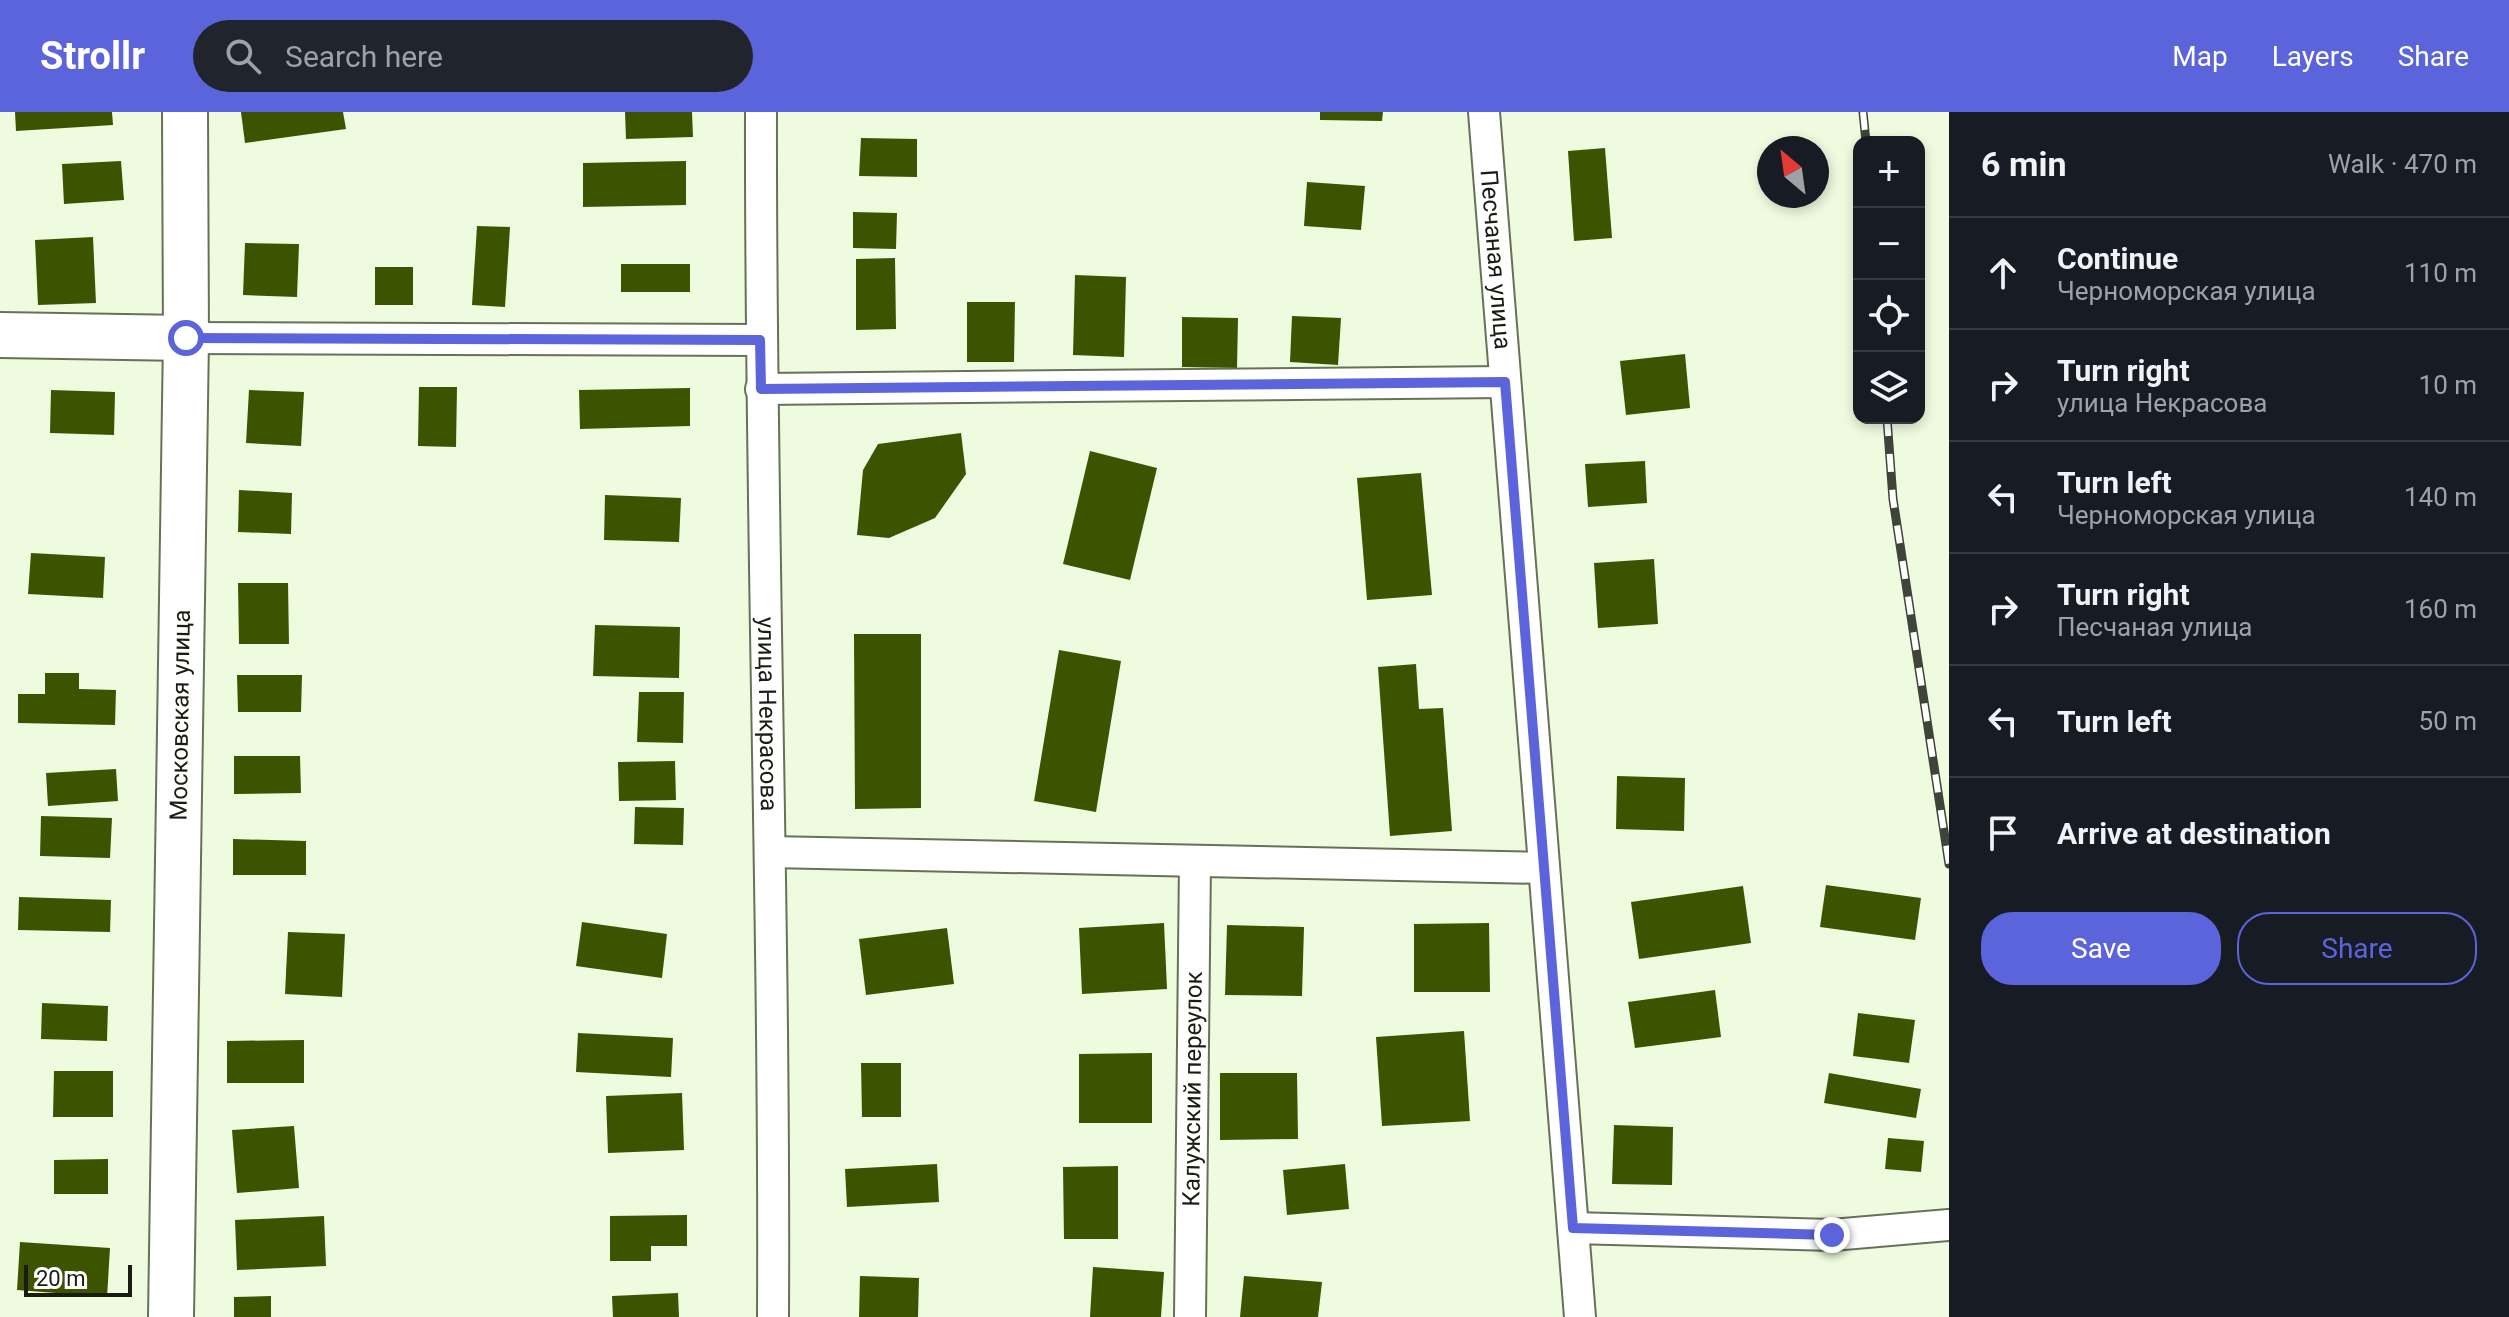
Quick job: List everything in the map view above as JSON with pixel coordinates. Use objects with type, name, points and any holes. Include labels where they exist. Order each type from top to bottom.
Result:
[{"type":"main road","name":"Московская улица","points":[[171,1317],[186,338],[185,112]]},
{"type":"main road","points":[[0,335],[186,338]]},
{"type":"street","name":"улица Некрасова","points":[[761,112],[760,340],[774,1109],[773,1317]]},
{"type":"street","name":"Песчаная улица","points":[[1484,112],[1580,1317]]},
{"type":"street","points":[[186,338],[760,340]]},
{"type":"street","points":[[761,389],[1505,382]]},
{"type":"street","points":[[770,852],[1544,868]]},
{"type":"street","name":"Калужский переулок","points":[[1190,1317],[1195,861]]},
{"type":"street","points":[[1573,1228],[1832,1235],[1949,1225]]},
{"type":"building","points":[[15,112],[112,112],[113,125],[16,131]]},
{"type":"building","points":[[241,112],[343,112],[346,129],[245,143]]},
{"type":"building","points":[[625,112],[692,112],[693,137],[626,139]]},
{"type":"building","points":[[1320,112],[1383,112],[1382,121],[1320,120]]},
{"type":"building","points":[[861,138],[917,139],[917,177],[859,176]]},
{"type":"building","points":[[1605,148],[1612,238],[1574,241],[1568,151]]},
{"type":"building","points":[[121,161],[124,200],[64,204],[62,164]]},
{"type":"building","points":[[686,161],[686,205],[583,207],[583,163]]},
{"type":"building","points":[[1307,182],[1365,186],[1361,230],[1304,226]]},
{"type":"building","points":[[853,212],[897,213],[896,249],[853,248]]},
{"type":"building","points":[[477,226],[510,227],[505,307],[472,305]]},
{"type":"building","points":[[93,237],[96,303],[38,305],[35,240]]},
{"type":"building","points":[[245,243],[299,244],[297,297],[243,295]]},
{"type":"building","points":[[895,258],[896,329],[856,330],[856,259]]},
{"type":"building","points":[[621,264],[690,264],[690,292],[621,292]]},
{"type":"building","points":[[375,267],[413,267],[413,305],[375,305]]},
{"type":"building","points":[[1075,275],[1126,277],[1124,357],[1073,355]]},
{"type":"building","points":[[967,302],[1015,302],[1014,362],[967,362]]},
{"type":"building","points":[[1292,316],[1341,318],[1338,365],[1290,362]]},
{"type":"building","points":[[1182,317],[1238,318],[1237,368],[1182,367]]},
{"type":"building","points":[[1685,354],[1690,408],[1626,415],[1620,361]]},
{"type":"building","points":[[419,387],[457,387],[456,447],[418,446]]},
{"type":"building","points":[[690,388],[690,426],[580,429],[579,390]]},
{"type":"building","points":[[51,390],[115,392],[114,435],[50,433]]},
{"type":"building","points":[[249,390],[304,392],[301,446],[246,443]]},
{"type":"building","points":[[961,433],[966,474],[935,518],[889,538],[857,535],[863,470],[878,444]]},
{"type":"building","points":[[1090,451],[1157,468],[1130,580],[1063,564]]},
{"type":"building","points":[[1645,461],[1647,503],[1588,507],[1585,464]]},
{"type":"building","points":[[1421,473],[1432,595],[1367,600],[1357,478]]},
{"type":"building","points":[[239,490],[292,493],[291,534],[238,532]]},
{"type":"building","points":[[605,495],[681,498],[679,542],[604,540]]},
{"type":"building","points":[[31,553],[105,557],[103,598],[28,594]]},
{"type":"building","points":[[1654,559],[1658,624],[1598,628],[1594,563]]},
{"type":"building","points":[[238,583],[288,583],[289,644],[239,644]]},
{"type":"building","points":[[595,625],[680,627],[679,678],[593,676]]},
{"type":"building","points":[[854,634],[921,634],[921,808],[855,809]]},
{"type":"building","points":[[1059,650],[1121,661],[1096,812],[1034,801]]},
{"type":"building","points":[[1416,664],[1419,709],[1443,708],[1452,831],[1390,836],[1378,667]]},
{"type":"building","points":[[45,673],[79,673],[79,689],[116,690],[115,725],[18,723],[18,694],[45,694]]},
{"type":"building","points":[[237,675],[302,675],[301,712],[238,712]]},
{"type":"building","points":[[639,692],[684,692],[683,743],[637,742]]},
{"type":"building","points":[[234,756],[300,756],[301,793],[234,794]]},
{"type":"building","points":[[675,761],[676,800],[619,801],[618,762]]},
{"type":"building","points":[[116,769],[118,801],[48,806],[46,773]]},
{"type":"building","points":[[1617,776],[1685,778],[1684,831],[1616,829]]},
{"type":"building","points":[[635,807],[684,808],[683,845],[634,844]]},
{"type":"building","points":[[41,816],[112,818],[110,858],[40,856]]},
{"type":"building","points":[[233,839],[306,841],[306,875],[233,875]]},
{"type":"building","points":[[1826,885],[1921,898],[1915,940],[1820,927]]},
{"type":"building","points":[[1743,886],[1751,943],[1639,959],[1631,902]]},
{"type":"building","points":[[19,897],[111,900],[110,932],[18,930]]},
{"type":"building","points":[[582,922],[667,934],[662,978],[576,966]]},
{"type":"building","points":[[1164,923],[1167,989],[1082,994],[1079,928]]},
{"type":"building","points":[[1489,923],[1490,992],[1414,992],[1414,924]]},
{"type":"building","points":[[1227,925],[1304,927],[1302,996],[1225,995]]},
{"type":"building","points":[[947,928],[954,984],[866,995],[859,939]]},
{"type":"building","points":[[288,932],[345,934],[342,997],[285,994]]},
{"type":"building","points":[[1715,990],[1721,1037],[1635,1048],[1628,1002]]},
{"type":"building","points":[[42,1003],[108,1006],[107,1041],[41,1039]]},
{"type":"building","points":[[1858,1013],[1915,1020],[1909,1063],[1853,1056]]},
{"type":"building","points":[[1464,1031],[1470,1121],[1382,1126],[1376,1037]]},
{"type":"building","points":[[578,1033],[673,1038],[671,1077],[576,1072]]},
{"type":"building","points":[[304,1040],[304,1083],[227,1083],[227,1041]]},
{"type":"building","points":[[1152,1053],[1152,1123],[1079,1123],[1079,1054]]},
{"type":"building","points":[[861,1063],[901,1063],[901,1117],[862,1117]]},
{"type":"building","points":[[54,1071],[113,1071],[113,1117],[53,1117]]},
{"type":"building","points":[[1220,1073],[1297,1073],[1298,1139],[1220,1140]]},
{"type":"building","points":[[1829,1073],[1921,1089],[1916,1118],[1824,1103]]},
{"type":"building","points":[[682,1093],[684,1150],[608,1153],[606,1096]]},
{"type":"building","points":[[1614,1125],[1673,1127],[1672,1185],[1612,1184]]},
{"type":"building","points":[[294,1126],[299,1188],[237,1193],[232,1130]]},
{"type":"building","points":[[1888,1138],[1924,1141],[1921,1172],[1885,1169]]},
{"type":"building","points":[[108,1159],[108,1194],[54,1194],[54,1160]]},
{"type":"building","points":[[937,1164],[939,1202],[847,1207],[845,1169]]},
{"type":"building","points":[[1345,1164],[1349,1209],[1287,1215],[1283,1170]]},
{"type":"building","points":[[1118,1166],[1118,1239],[1064,1239],[1063,1167]]},
{"type":"building","points":[[687,1215],[687,1246],[651,1246],[651,1261],[610,1261],[610,1216]]},
{"type":"building","points":[[324,1216],[326,1266],[237,1270],[235,1220]]},
{"type":"building","points":[[20,1242],[110,1248],[107,1297],[17,1290]]},
{"type":"building","points":[[1093,1267],[1164,1272],[1161,1317],[1090,1317]]},
{"type":"building","points":[[860,1276],[919,1278],[918,1317],[859,1317]]},
{"type":"building","points":[[1244,1276],[1322,1282],[1318,1317],[1240,1317]]},
{"type":"building","points":[[678,1293],[679,1317],[613,1317],[612,1296]]},
{"type":"building","points":[[271,1296],[271,1317],[234,1317],[234,1297]]},
{"type":"railway","points":[[1863,112],[1865,136]]},
{"type":"railway","points":[[1887,424],[1893,499],[1949,864]]},
{"type":"route","points":[[186,338],[760,340],[761,389],[1505,382],[1573,1228],[1832,1235]]}]
